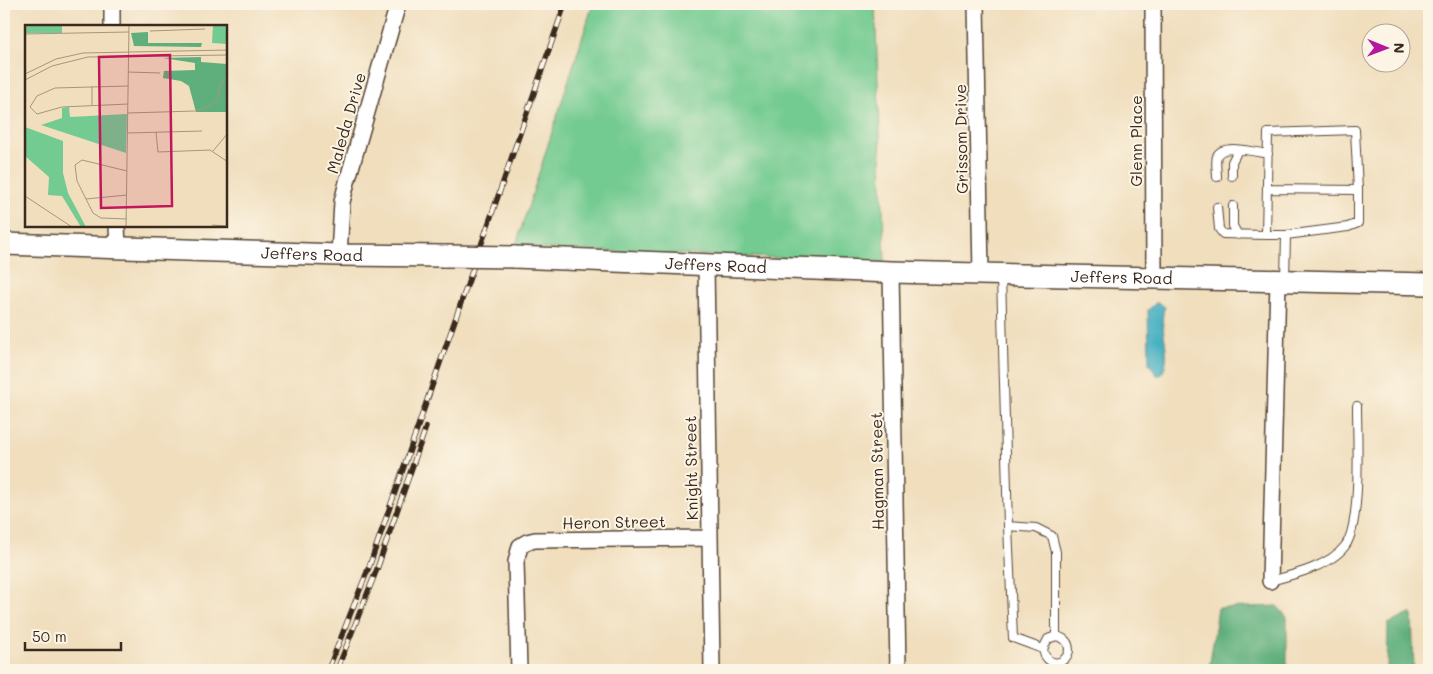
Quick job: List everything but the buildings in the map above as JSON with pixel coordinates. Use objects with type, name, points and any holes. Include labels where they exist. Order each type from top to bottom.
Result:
[{"type":"main road","name":"Jeffers Road","points":[[4,244],[117,237],[339,255],[514,257],[891,272],[1429,284]]},
{"type":"street","points":[[112,4],[112,25]]},
{"type":"street","name":"Maleda Drive","points":[[339,255],[342,202],[398,4]]},
{"type":"street","name":"Grissom Drive","points":[[976,4],[991,274]]},
{"type":"street","name":"Glenn Place","points":[[1153,4],[1154,279]]},
{"type":"street","name":"Knight Street","points":[[706,265],[712,670]]},
{"type":"street","name":"Hagman Street","points":[[891,272],[898,670]]},
{"type":"street","points":[[1270,581],[1282,281]]},
{"type":"street","name":"Heron Street","points":[[518,670],[516,562],[520,546],[535,540],[709,538]]},
{"type":"lane","points":[[1217,206],[1219,229],[1223,234],[1238,235],[1266,235],[1286,235],[1358,224],[1356,130],[1268,133],[1266,235]]},
{"type":"lane","points":[[1217,177],[1218,154],[1222,150],[1268,154]]},
{"type":"lane","points":[[1232,176],[1232,162],[1238,150]]},
{"type":"lane","points":[[1267,189],[1358,190]]},
{"type":"lane","points":[[1233,206],[1233,226],[1238,235]]},
{"type":"lane","points":[[1282,281],[1286,235]]},
{"type":"lane","points":[[991,274],[1008,526],[1013,638],[1043,649]]},
{"type":"lane","points":[[1270,581],[1303,573],[1337,554],[1346,545],[1353,532],[1356,514],[1357,406]]},
{"type":"lane","points":[[1008,526],[1036,528],[1052,536],[1056,552],[1056,636]]},
{"type":"lane","points":[[1056,636],[1067,642],[1069,651],[1065,659],[1057,663],[1049,661],[1043,649],[1048,639],[1056,636]]},
{"type":"green space","points":[[593,4],[875,4],[885,262],[515,248]]},
{"type":"green space","points":[[1277,606],[1287,617],[1287,670],[1209,670],[1218,608]]},
{"type":"green space","points":[[1412,613],[1414,670],[1387,670],[1388,624]]},
{"type":"water","points":[[1157,302],[1165,307],[1163,322],[1166,358],[1165,367],[1161,375],[1157,375],[1149,363],[1148,310]]},
{"type":"railway","points":[[328,670],[369,567],[565,4]]},
{"type":"railway","points":[[337,670],[377,569],[426,427]]}]
